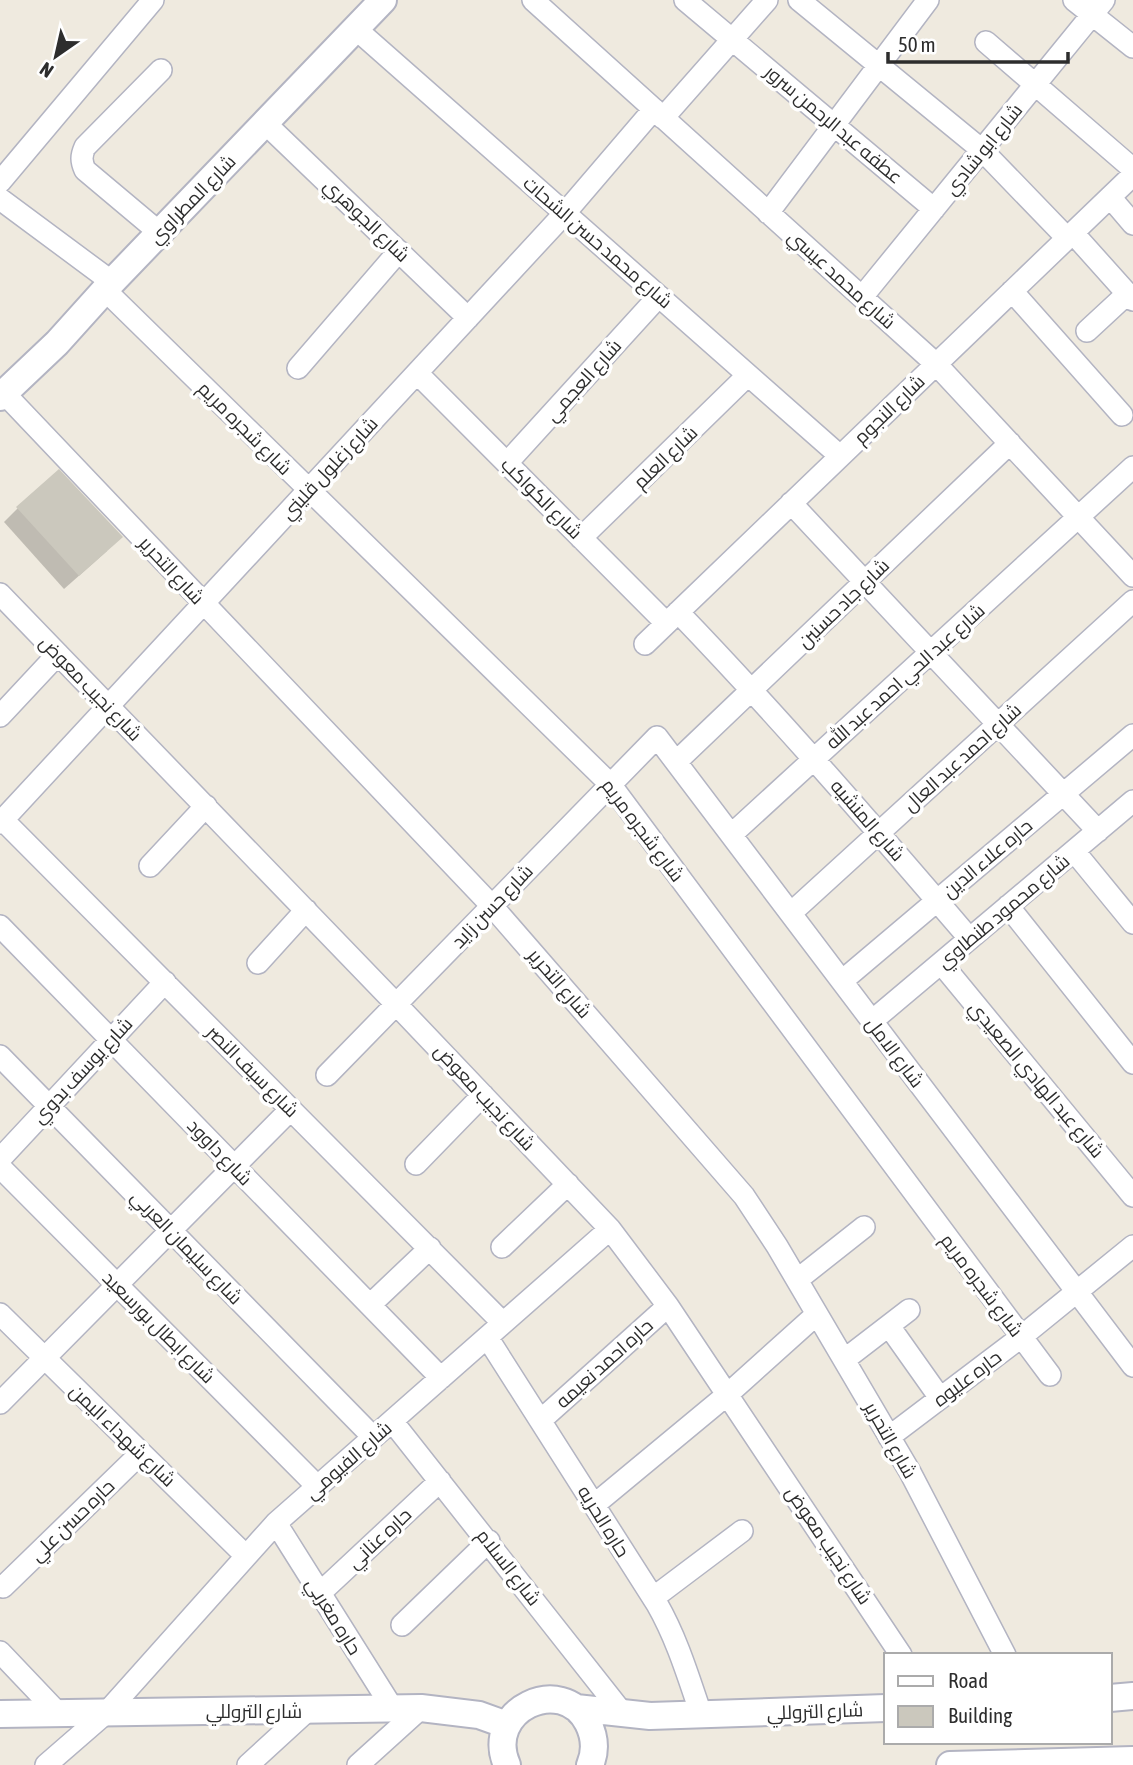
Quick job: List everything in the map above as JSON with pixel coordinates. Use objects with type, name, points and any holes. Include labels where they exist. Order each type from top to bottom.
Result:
[{"type":"street","points":[[0,182],[153,0]]},
{"type":"street","name":"شارع المطراوي","points":[[2,395],[57,344],[109,286],[383,0]]},
{"type":"street","name":"شارع محمد عيسي","points":[[533,0],[936,364],[1132,574]]},
{"type":"street","name":"عطفه عبد الرحمن سرور","points":[[685,0],[934,209]]},
{"type":"street","name":"شارع زغلول قليني","points":[[2,821],[565,213],[733,39],[767,0]]},
{"type":"street","points":[[799,0],[982,150],[1130,297],[1087,331]]},
{"type":"street","points":[[768,213],[928,0]]},
{"type":"street","points":[[1074,0],[1098,7],[1133,47]]},
{"type":"street","name":"شارع ابو شادي","points":[[862,297],[1098,7]]},
{"type":"street","name":"شارع محمد حسن الشحات","points":[[356,29],[840,456]]},
{"type":"street","points":[[986,41],[1133,169]]},
{"type":"street","points":[[160,233],[85,170],[81,163],[85,147],[161,70]]},
{"type":"street","name":"شارع الجوهري","points":[[265,123],[468,318]]},
{"type":"street","name":"شارع النجوم","points":[[645,644],[1133,175]]},
{"type":"street","points":[[1110,197],[1133,224]]},
{"type":"street","name":"شارع شجره مريم","points":[[0,199],[109,286],[308,491],[610,784],[1050,1375]]},
{"type":"street","points":[[298,368],[399,251]]},
{"type":"street","points":[[1012,291],[1122,415]]},
{"type":"street","name":"شارع العجمي","points":[[507,463],[659,296]]},
{"type":"street","name":"شارع الكواكب","points":[[417,373],[582,538],[672,618]]},
{"type":"street","name":"شارع العلم","points":[[582,538],[748,375]]},
{"type":"street","name":"شارع التحرير","points":[[2,395],[492,906],[744,1196],[797,1280],[910,1472],[1004,1653]]},
{"type":"street","name":"شارع جاد حسنين","points":[[676,762],[1010,443]]},
{"type":"street","name":"شارع عبد الحي احمد عبد الله","points":[[731,835],[1133,467]]},
{"type":"street","points":[[791,503],[1098,831]]},
{"type":"street","name":"شارع نجيب معوض","points":[[0,594],[610,1229],[668,1306],[900,1653]]},
{"type":"street","name":"شارع احمد عبد العال","points":[[791,913],[1133,601]]},
{"type":"street","name":"شارع المنشيه","points":[[672,618],[752,689],[880,832],[969,938]]},
{"type":"street","points":[[0,716],[58,654]]},
{"type":"street","name":"حاره علاء الدين","points":[[842,981],[1133,735]]},
{"type":"street","name":"شارع حسن زايد","points":[[327,1075],[657,737]]},
{"type":"street","name":"شارع الامل","points":[[657,737],[1133,1366]]},
{"type":"street","name":"شارع محمود طنطاوي","points":[[872,1021],[1133,801]]},
{"type":"street","points":[[150,866],[206,806]]},
{"type":"street","name":"شارع سيف النصر","points":[[2,821],[503,1322]]},
{"type":"street","points":[[1074,851],[1133,923]]},
{"type":"street","points":[[1008,906],[1133,1063]]},
{"type":"street","points":[[258,963],[306,910]]},
{"type":"street","name":"شارع داوود","points":[[0,926],[441,1378]]},
{"type":"street","name":"شارع عبد الهادي الصعيدي","points":[[941,963],[1133,1196]]},
{"type":"street","name":"شارع يوسف بدوي","points":[[0,1159],[165,982]]},
{"type":"street","name":"شارع سليمان العربي","points":[[0,1056],[373,1437]]},
{"type":"street","points":[[416,1164],[483,1095]]},
{"type":"street","points":[[0,1403],[291,1109]]},
{"type":"street","name":"شارع ابطال بورسعيد","points":[[0,1167],[317,1486]]},
{"type":"street","points":[[502,1247],[568,1184]]},
{"type":"street","points":[[797,1280],[864,1227]]},
{"type":"street","name":"شارع الفيومي","points":[[46,1765],[107,1712],[276,1523],[610,1229]]},
{"type":"street","name":"حاره عليوه","points":[[890,1437],[1077,1293],[1133,1246]]},
{"type":"street","points":[[370,1305],[430,1248]]},
{"type":"street","name":"حاره احمد نعيمه","points":[[541,1420],[668,1306]]},
{"type":"street","points":[[844,1360],[909,1310]]},
{"type":"street","name":"شارع شهداء اليمن","points":[[0,1314],[246,1556]]},
{"type":"street","points":[[594,1505],[728,1394],[817,1314]]},
{"type":"street","points":[[888,1326],[940,1398]]},
{"type":"street","name":"حاره الحريه","points":[[487,1337],[653,1598],[671,1630],[701,1714]]},
{"type":"street","name":"شارع السلام","points":[[392,1421],[624,1715]]},
{"type":"street","name":"حاره حسن علي","points":[[3,1587],[141,1453]]},
{"type":"street","name":"حاره عناني","points":[[319,1594],[440,1481]]},
{"type":"street","name":"حاره مغربي","points":[[276,1523],[393,1709]]},
{"type":"street","points":[[653,1598],[742,1531]]},
{"type":"street","points":[[402,1625],[489,1541]]},
{"type":"street","points":[[0,1652],[58,1713]]},
{"type":"street","points":[[1112,1698],[1133,1696]]},
{"type":"street","name":"شارع التروللي","points":[[0,1714],[421,1708],[479,1715],[507,1724],[525,1705],[551,1699],[576,1709],[624,1715],[884,1708]]},
{"type":"street","points":[[358,1765],[421,1708]]},
{"type":"street","points":[[576,1709],[592,1730],[594,1743],[590,1765]]},
{"type":"street","points":[[248,1765],[307,1711]]},
{"type":"street","points":[[507,1724],[502,1750],[507,1765]]},
{"type":"street","points":[[950,1765],[1133,1760]]},
{"type":"building","points":[[59,469],[123,537],[79,576],[16,507]]}]
